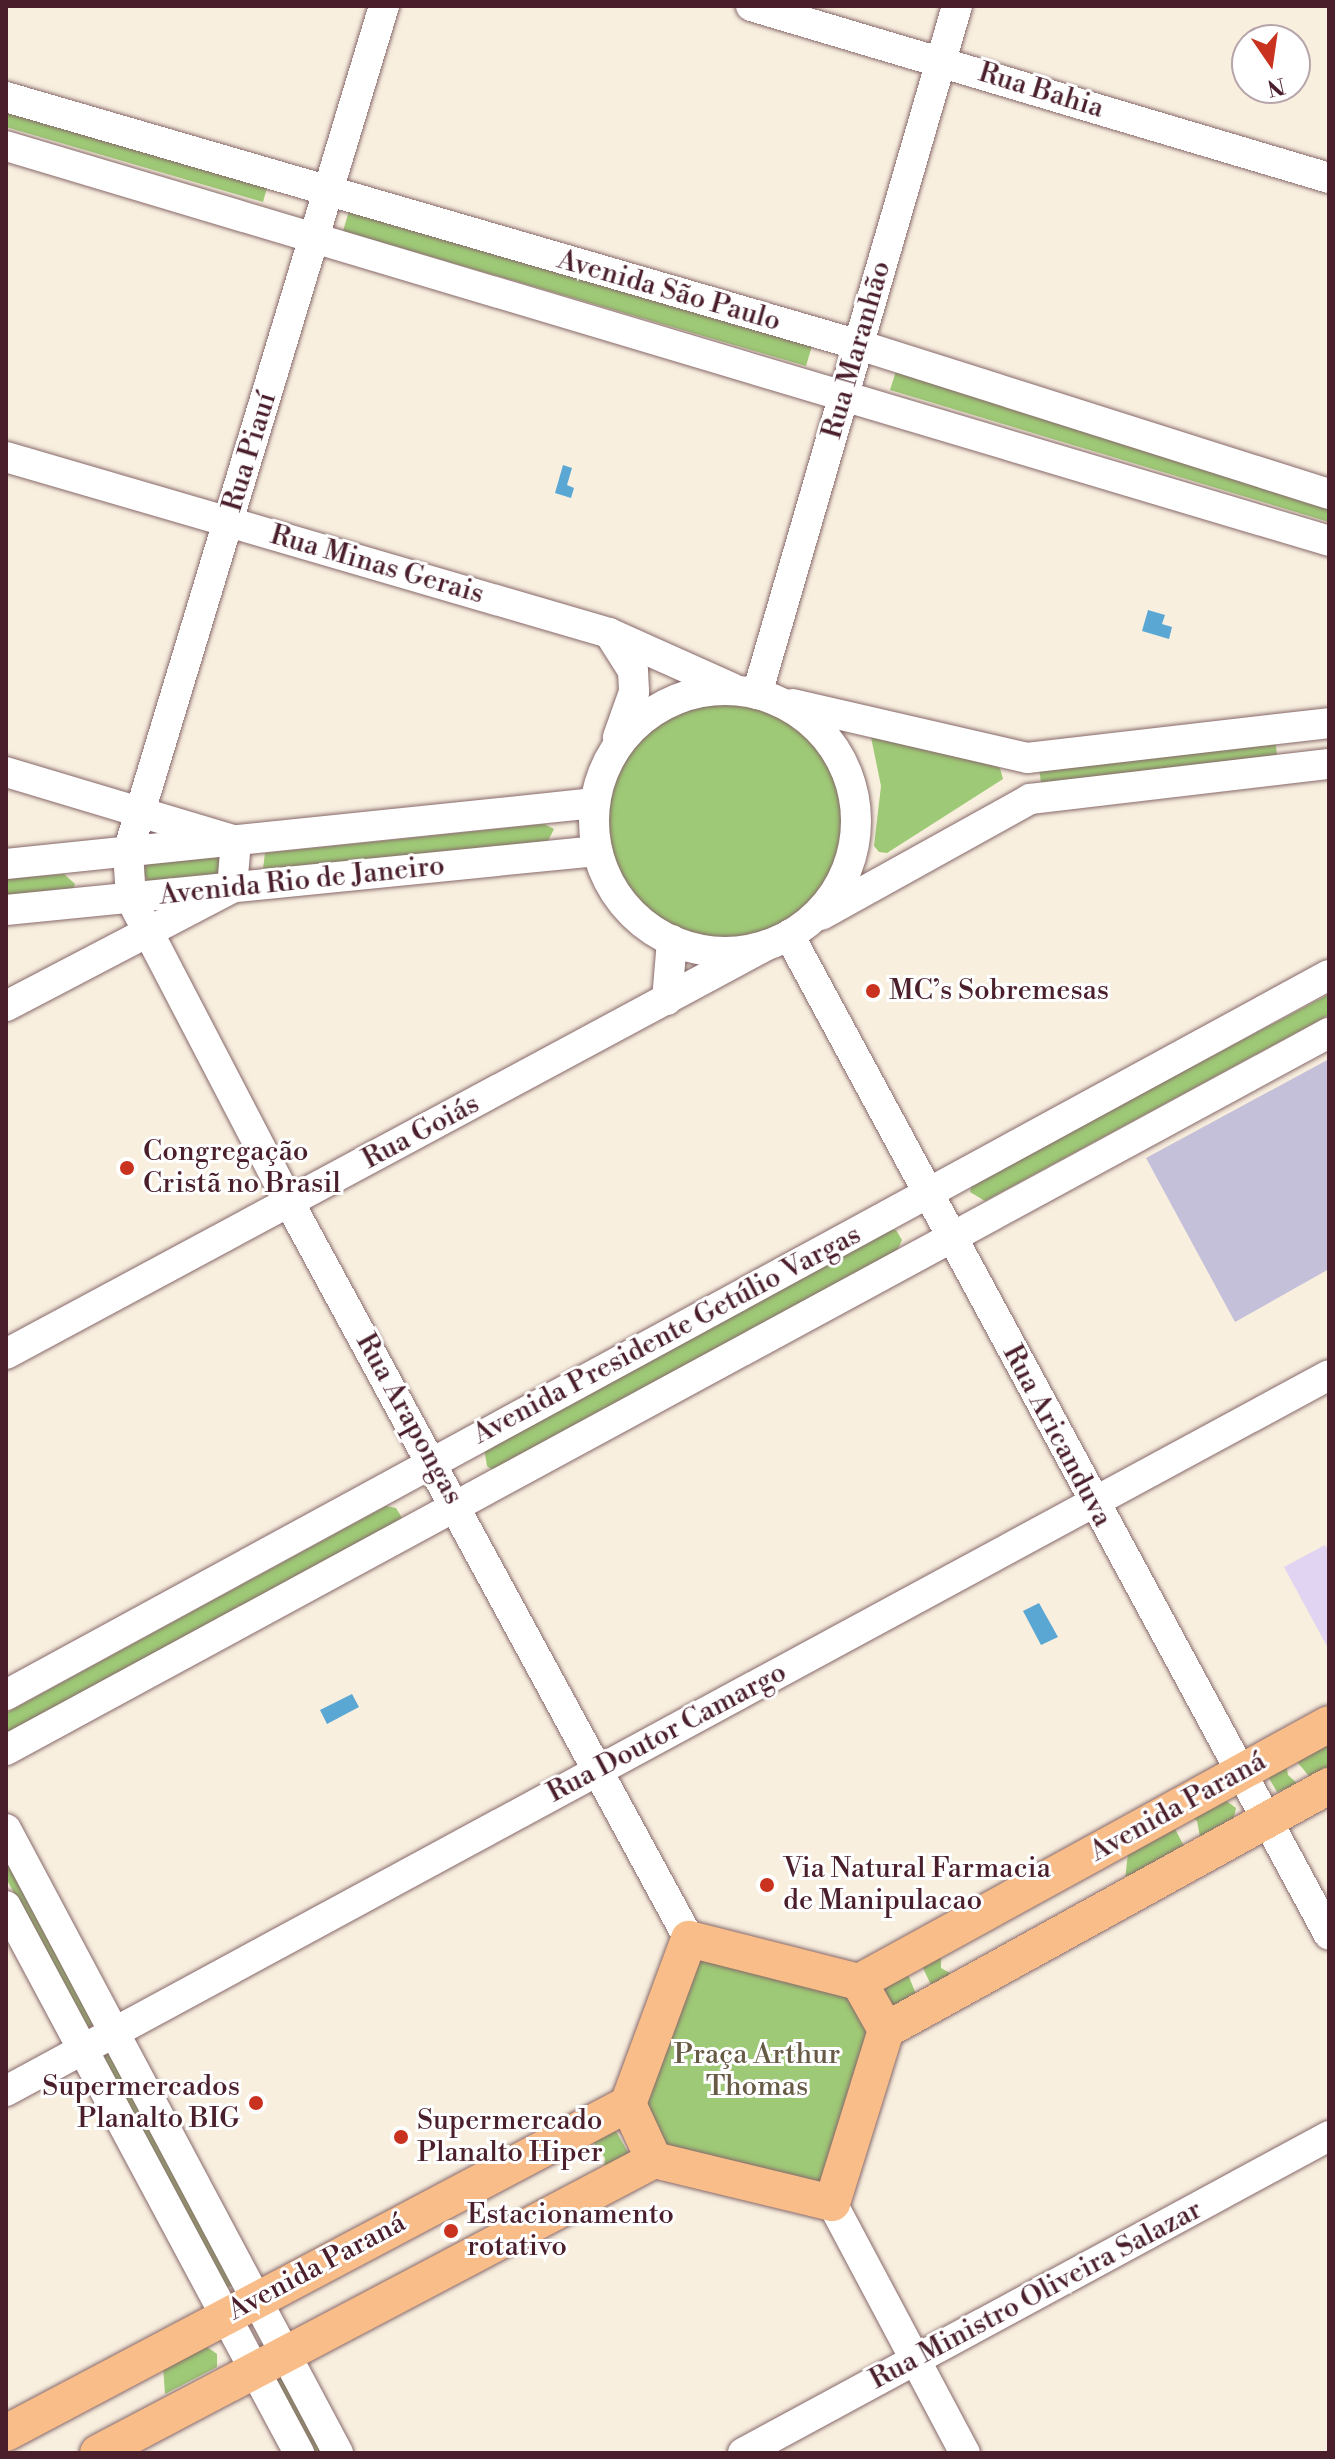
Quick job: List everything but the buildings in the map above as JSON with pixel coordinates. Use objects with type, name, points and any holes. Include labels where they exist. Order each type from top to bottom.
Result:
[{"type":"main road","name":"Avenida Paraná","points":[[859,1982],[1329,1724]]},
{"type":"main road","points":[[1295,1743],[1291,1753],[1295,1775],[1303,1784],[1327,1787]]},
{"type":"main road","name":"Avenida Paraná","points":[[886,2030],[1327,1787]]},
{"type":"main road","points":[[1161,1816],[1187,1825],[1195,1838],[1188,1864]]},
{"type":"main road","points":[[98,2453],[654,2160],[832,2203],[886,2030],[859,1982],[689,1939],[628,2104],[654,2160]]},
{"type":"main road","points":[[919,1949],[914,1977],[935,1996],[950,1995]]},
{"type":"main road","name":"Avenida Paraná","points":[[6,2433],[628,2104]]},
{"type":"street","name":"Rua Piauí","points":[[131,899],[128,852],[384,6]]},
{"type":"street","name":"Rua Bahia","points":[[751,6],[1329,178]]},
{"type":"street","name":"Rua Maranhão","points":[[757,695],[957,6]]},
{"type":"street","name":"Avenida São Paulo","points":[[6,97],[329,195],[859,345],[1329,494]]},
{"type":"street","name":"Avenida São Paulo","points":[[6,146],[1329,541]]},
{"type":"street","name":"Rua Minas Gerais","points":[[6,457],[609,633],[757,695]]},
{"type":"street","points":[[607,764],[630,731],[661,707],[698,693],[757,695],[1027,758],[1327,718],[1328,766],[1030,799],[787,935],[719,951],[672,940],[632,913],[605,874],[597,851],[595,803],[607,764],[634,692],[626,655],[609,633]]},
{"type":"street","points":[[757,695],[823,734],[844,766],[855,804],[850,861],[832,896],[787,935]]},
{"type":"street","points":[[1027,758],[1030,799]]},
{"type":"street","points":[[6,772],[141,809],[236,841],[232,888],[6,1006]]},
{"type":"street","name":"Avenida Rio de Janeiro","points":[[6,864],[595,803]]},
{"type":"street","name":"Avenida Rio de Janeiro","points":[[6,910],[597,851]]},
{"type":"street","name":"Rua Arapongas","points":[[131,899],[289,1202],[433,1461],[689,1939]]},
{"type":"street","name":"Rua Goiás","points":[[6,1354],[787,935]]},
{"type":"street","name":"Rua Aricanduva","points":[[787,935],[1329,1935]]},
{"type":"street","points":[[667,1000],[672,940]]},
{"type":"street","name":"Avenida Presidente Getúlio Vargas","points":[[6,1695],[1329,975]]},
{"type":"street","name":"Avenida Presidente Getúlio Vargas","points":[[6,1750],[1329,1033]]},
{"type":"street","name":"Rua Doutor Camargo","points":[[6,2091],[1329,1375]]},
{"type":"street","points":[[6,1829],[338,2453]]},
{"type":"street","points":[[6,1906],[299,2453]]},
{"type":"street","name":"Rua Ministro Oliveira Salazar","points":[[743,2453],[1329,2136]]},
{"type":"street","points":[[832,2203],[965,2453]]},
{"type":"shaded area","points":[[1329,1059],[1329,1269],[1235,1322],[1146,1158]]},
{"type":"shaded area","points":[[1325,1545],[1329,1551],[1329,1650],[1284,1567]]},
{"type":"green space","points":[[6,108],[268,184],[263,202],[6,127]]},
{"type":"green space","points":[[349,211],[812,346],[806,366],[343,231]]},
{"type":"green space","points":[[896,371],[1329,501],[1329,522],[890,390]]},
{"type":"green space","points":[[725,700],[749,702],[771,709],[811,735],[837,775],[844,797],[844,845],[837,867],[811,907],[771,933],[749,940],[725,942],[701,940],[679,933],[639,907],[613,867],[606,845],[604,821],[606,797],[613,775],[639,735],[679,709],[701,702]]},
{"type":"green space","points":[[871,737],[989,764],[1000,768],[1003,779],[887,853],[879,852],[874,846],[881,786]]},
{"type":"green space","points":[[1275,737],[1277,755],[1041,784],[1039,766]]},
{"type":"green space","points":[[544,824],[554,829],[546,845],[271,876],[263,869],[265,853]]},
{"type":"green space","points":[[220,857],[226,874],[149,882],[143,873],[147,863]]},
{"type":"green space","points":[[64,874],[75,884],[72,892],[6,900],[6,879]]},
{"type":"green space","points":[[1329,994],[1329,1015],[985,1201],[970,1192],[972,1184]]},
{"type":"green space","points":[[883,1229],[896,1230],[902,1240],[897,1251],[494,1471],[487,1466],[484,1448]]},
{"type":"green space","points":[[386,1506],[396,1508],[402,1518],[397,1526],[6,1738],[6,1713]]},
{"type":"green space","points":[[1329,1732],[1329,1769],[1309,1776],[1298,1763],[1298,1754]]},
{"type":"green space","points":[[1285,1758],[1288,1775],[1299,1785],[1277,1792],[1266,1773]]},
{"type":"green space","points":[[1221,1797],[1236,1808],[1233,1822],[1201,1842],[1197,1821],[1190,1816]]},
{"type":"green space","points":[[1174,1827],[1184,1846],[1125,1880],[1129,1844]]},
{"type":"green space","points":[[6,1848],[99,2022],[86,2029],[6,1878]]},
{"type":"green space","name":"Praça Arthur Thomas","points":[[689,1939],[859,1982],[886,2030],[832,2203],[654,2160],[628,2104]]},
{"type":"green space","points":[[941,1949],[941,1968],[957,1977],[932,1987],[922,1966]]},
{"type":"green space","points":[[905,1967],[916,1994],[897,2007],[883,2005],[881,1980]]},
{"type":"green space","points":[[113,2049],[239,2282],[225,2289],[99,2056]]},
{"type":"green space","points":[[613,2126],[630,2156],[604,2170],[605,2158],[590,2138]]},
{"type":"green space","points":[[203,2344],[217,2354],[217,2367],[165,2394],[163,2366]]},
{"type":"green space","points":[[288,2374],[330,2453],[310,2453],[272,2382]]},
{"type":"water","points":[[563,465],[572,468],[567,485],[574,488],[571,498],[555,493]]},
{"type":"water","points":[[1148,610],[1165,615],[1162,624],[1172,627],[1169,639],[1142,631]]},
{"type":"water","points":[[1039,1603],[1058,1637],[1041,1645],[1023,1611]]},
{"type":"water","points":[[352,1694],[359,1707],[327,1724],[320,1710]]},
{"type":"place","name":"MC’s Sobremesas","points":[[873,991]]},
{"type":"place","name":"Congregação Cristã no Brasil","points":[[127,1168]]},
{"type":"place","name":"Via Natural Farmacia de Manipulacao","points":[[767,1885]]},
{"type":"place","name":"Supermercados Planalto BIG","points":[[256,2103]]},
{"type":"place","name":"Supermercado Planalto Hiper","points":[[401,2137]]},
{"type":"place","name":"Estacionamento rotativo","points":[[451,2231]]}]
